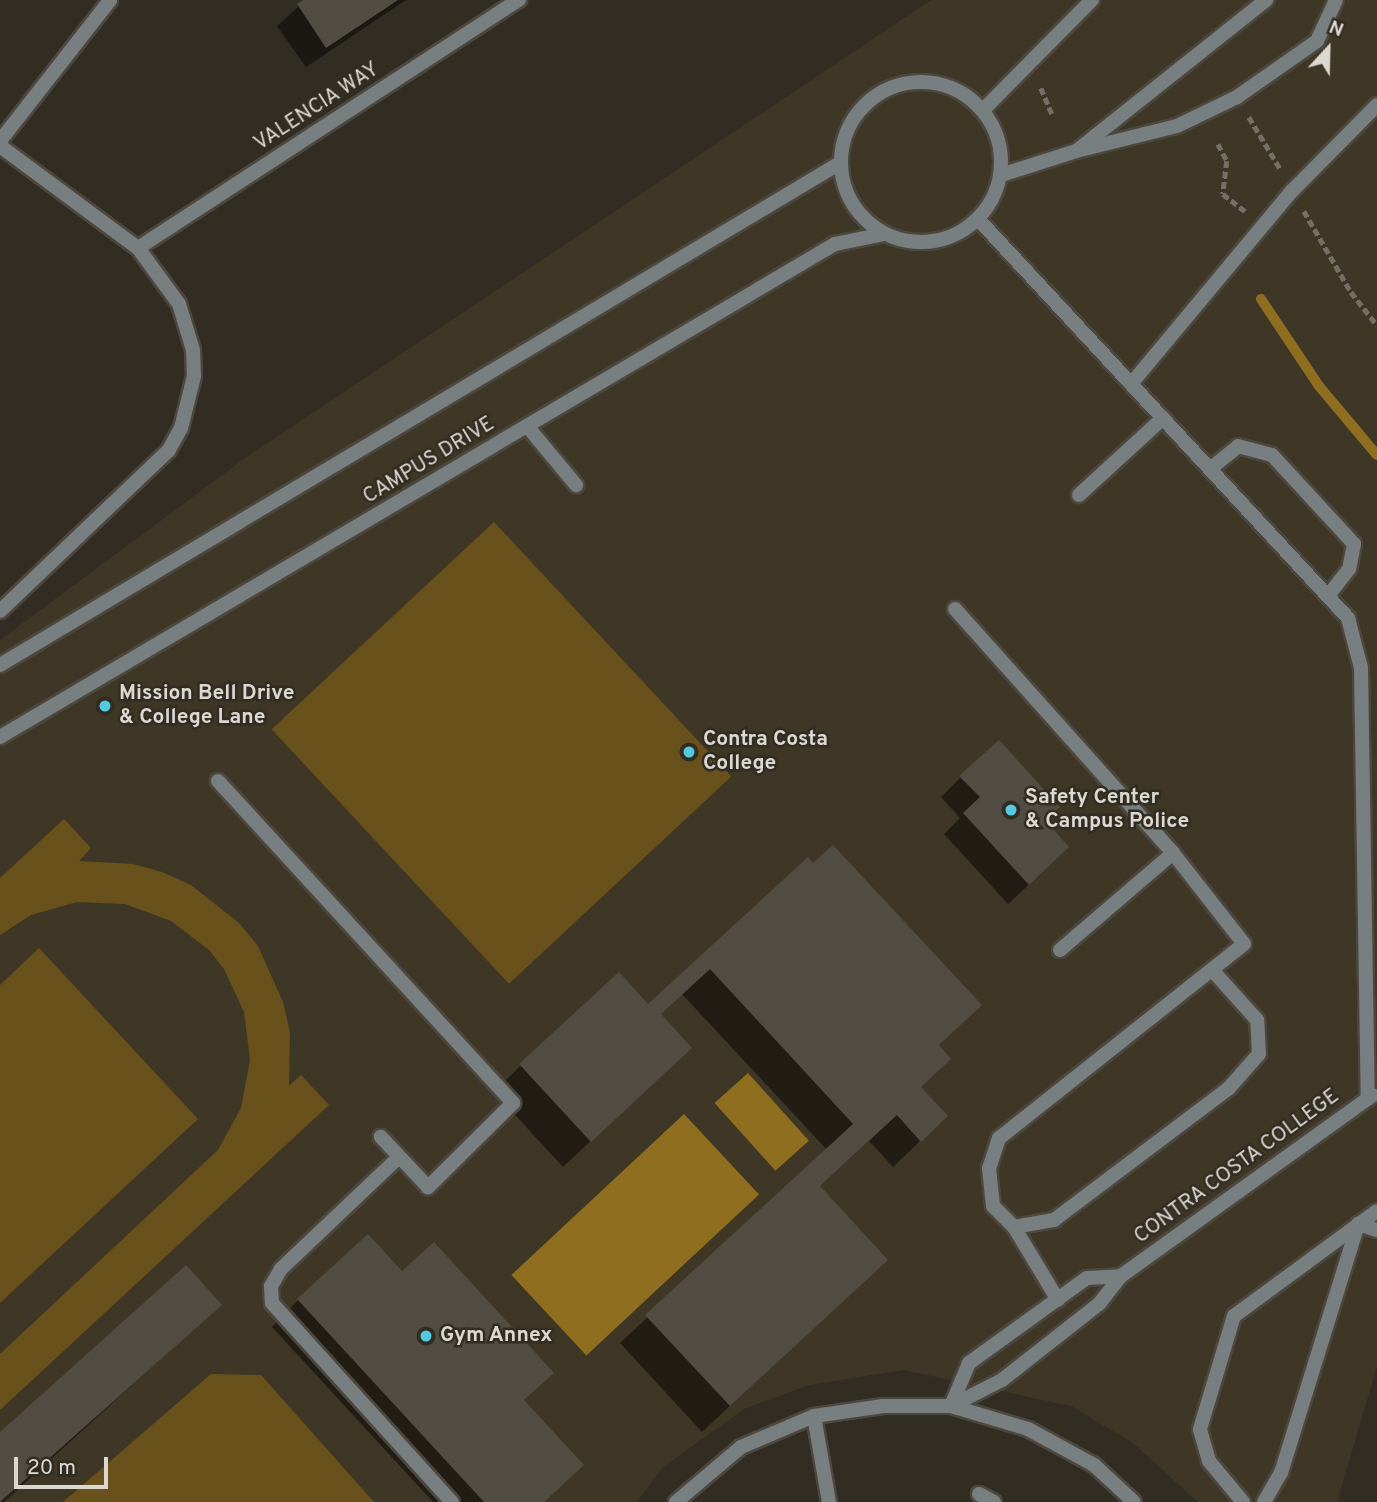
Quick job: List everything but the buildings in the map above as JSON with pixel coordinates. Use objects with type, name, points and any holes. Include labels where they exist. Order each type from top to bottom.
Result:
[{"type":"street","points":[[0,141],[110,0]]},
{"type":"street","name":"VALENCIA WAY","points":[[138,248],[519,0]]},
{"type":"street","points":[[983,110],[1092,0]]},
{"type":"street","points":[[1076,151],[1266,0]]},
{"type":"street","points":[[1001,175],[1076,151],[1177,126],[1237,97],[1317,41],[1336,0]]},
{"type":"street","points":[[917,81],[942,84],[964,94],[983,110],[1002,152],[1001,175],[994,199],[979,219],[959,234],[935,242],[909,242],[884,234],[857,211],[848,197],[840,163],[844,139],[854,116],[871,99],[893,86],[917,81]]},
{"type":"street","points":[[1131,384],[1292,191],[1377,105]]},
{"type":"street","points":[[0,146],[138,248],[168,286],[188,328],[194,376],[181,428],[168,451],[0,611]]},
{"type":"street","name":"CAMPUS DRIVE","points":[[0,665],[840,163]]},
{"type":"street","points":[[979,219],[1348,618],[1361,668],[1372,1096]]},
{"type":"street","name":"CAMPUS DRIVE","points":[[0,737],[835,244],[884,234]]},
{"type":"street","points":[[1079,495],[1163,418]]},
{"type":"street","points":[[527,426],[576,485]]},
{"type":"street","points":[[1210,469],[1238,446],[1272,455],[1354,544],[1349,569],[1328,596]]},
{"type":"street","points":[[955,609],[1173,853],[1244,944],[999,1138],[989,1168],[993,1206],[1014,1227],[1058,1300]]},
{"type":"street","points":[[218,781],[467,1057],[513,1103],[428,1187],[381,1137]]},
{"type":"street","points":[[1060,950],[1173,853]]},
{"type":"street","points":[[1014,1227],[1054,1220],[1229,1088],[1259,1054],[1257,1020],[1213,971]]},
{"type":"street","name":"CONTRA COSTA COLLEGE","points":[[951,1406],[1002,1380],[1099,1304],[1121,1276],[1372,1096]]},
{"type":"street","points":[[399,1157],[281,1269],[271,1286],[272,1303],[452,1502]]},
{"type":"street","points":[[1243,1502],[1209,1461],[1200,1429],[1234,1316],[1377,1211]]},
{"type":"street","points":[[1358,1224],[1377,1230]]},
{"type":"street","points":[[1264,1502],[1280,1473],[1358,1224]]},
{"type":"street","points":[[951,1406],[969,1363],[1087,1278],[1121,1276]]},
{"type":"street","points":[[676,1502],[741,1447],[814,1416],[883,1406],[951,1406],[1028,1429],[1094,1465],[1134,1502]]},
{"type":"street","points":[[814,1416],[829,1502]]},
{"type":"street","points":[[979,1494],[994,1502]]},
{"type":"path","points":[[1041,88],[1052,114]]},
{"type":"path","points":[[1248,117],[1284,176]]},
{"type":"path","points":[[1218,144],[1227,161],[1223,194],[1251,216]]},
{"type":"path","points":[[1300,205],[1351,292],[1377,325]]},
{"type":"shaded area","name":"Contra Costa College","points":[[931,0],[1377,0],[1377,1366],[1337,1502],[1198,1502],[1133,1443],[1071,1406],[904,1370],[809,1385],[744,1409],[662,1468],[637,1502],[0,1502],[0,640],[244,459]]},
{"type":"shaded area","points":[[494,522],[731,777],[509,984],[272,729]]},
{"type":"shaded area","points":[[64,819],[91,848],[79,861],[133,864],[162,872],[191,885],[239,923],[258,946],[283,1002],[290,1032],[289,1086],[301,1075],[329,1105],[0,1410],[0,1354],[218,1150],[241,1108],[250,1060],[244,1012],[224,969],[209,950],[171,921],[125,904],[77,902],[31,915],[0,935],[0,878]]},
{"type":"shaded area","points":[[39,948],[198,1119],[0,1303],[0,985]]},
{"type":"shaded area","points":[[748,1073],[809,1141],[775,1171],[715,1103]]},
{"type":"shaded area","points":[[684,1114],[759,1194],[586,1355],[511,1275]]},
{"type":"shaded area","points":[[211,1374],[261,1375],[374,1502],[63,1502]]},
{"type":"waterway","points":[[1261,299],[1319,386],[1377,455]]},
{"type":"place","name":"Mission Bell Drive & College Lane","points":[[105,706]]},
{"type":"place","name":"Contra Costa College","points":[[689,752]]},
{"type":"place","name":"Safety Center & Campus Police","points":[[1011,810]]},
{"type":"place","name":"Gym Annex","points":[[426,1336]]}]
